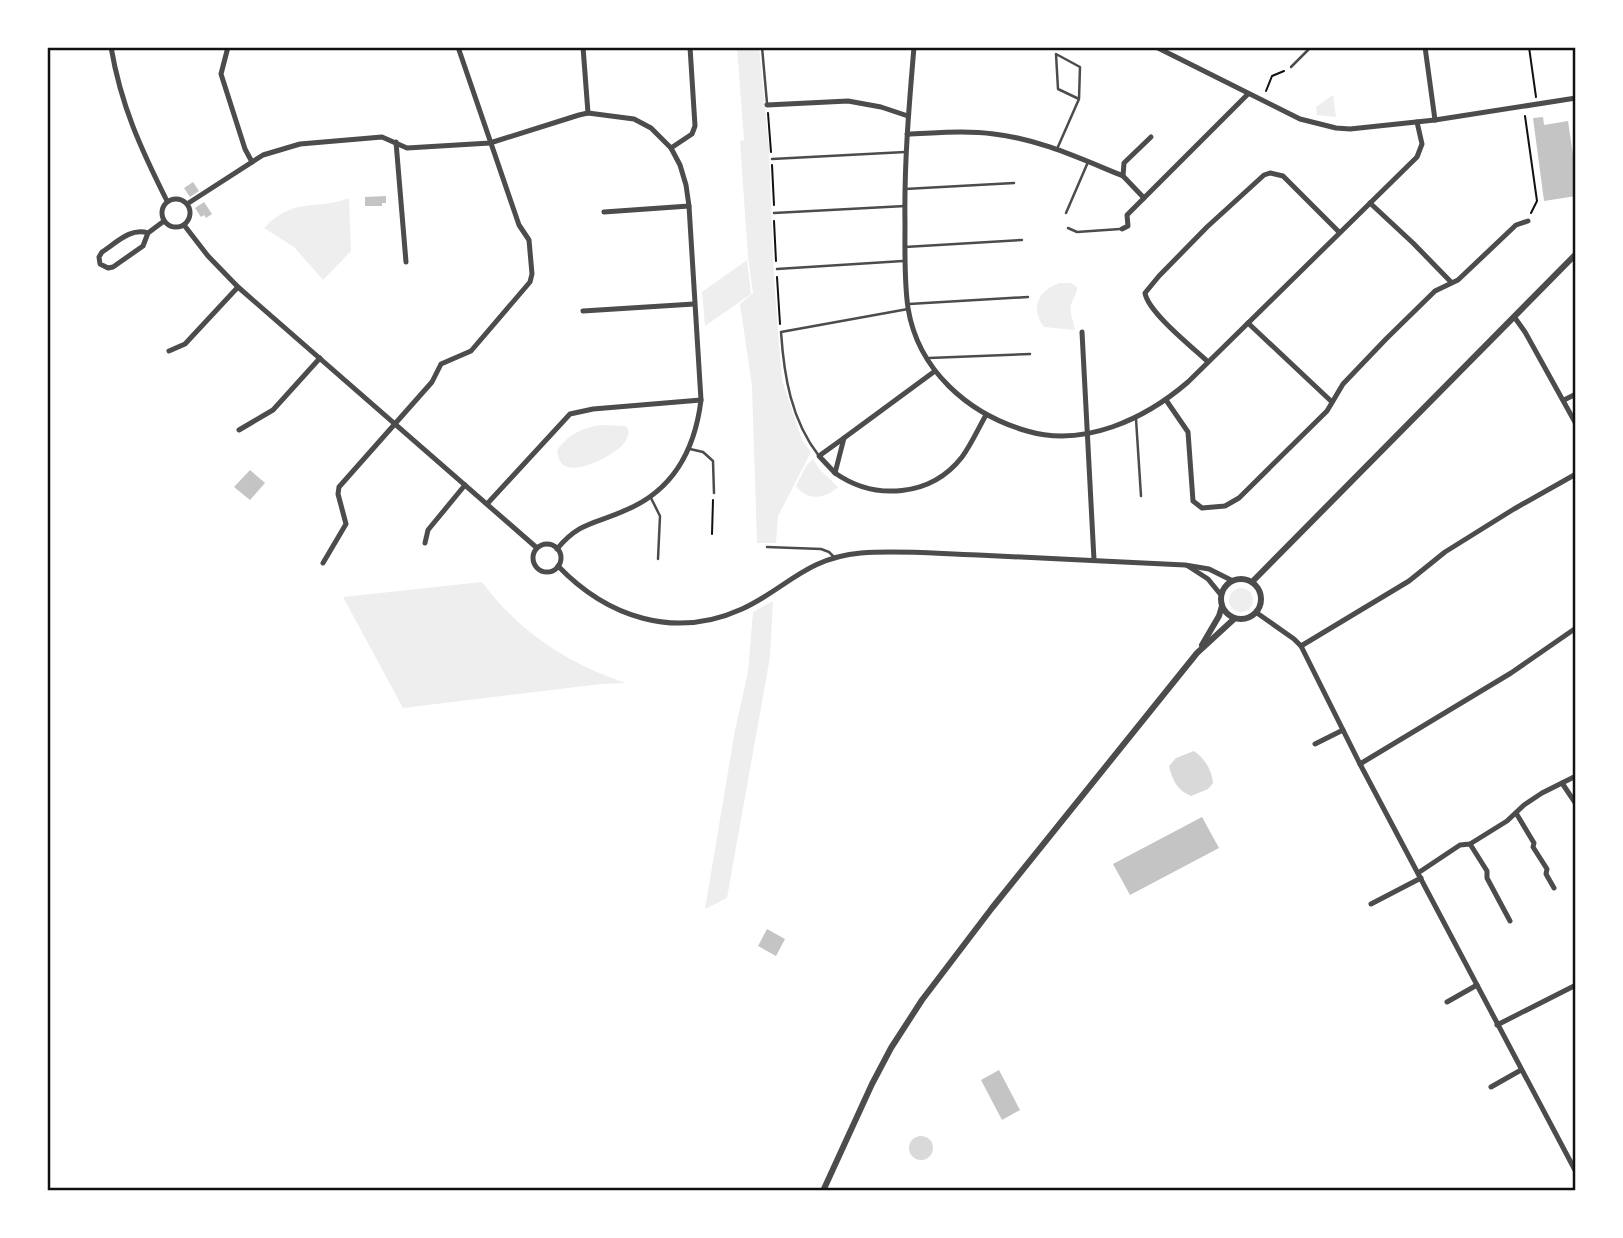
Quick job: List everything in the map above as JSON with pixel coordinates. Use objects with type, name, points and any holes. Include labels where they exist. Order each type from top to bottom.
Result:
[{"type":"street","points":[[111,47],[124,108],[167,201]]},
{"type":"street","points":[[228,47],[221,74],[245,149],[252,162]]},
{"type":"street","points":[[323,562],[346,524],[338,495],[339,487],[432,382],[441,364],[471,351],[526,288],[532,274],[530,240],[519,225],[458,47]]},
{"type":"street","points":[[583,47],[588,113]]},
{"type":"street","points":[[671,148],[692,134],[695,126],[690,47]]},
{"type":"street","points":[[914,47],[905,152],[904,261],[908,306],[916,337],[935,371],[956,394],[986,415],[1007,425],[1043,435],[1087,433],[1136,417],[1166,400],[1417,157],[1422,144],[1417,122]]},
{"type":"street","points":[[1156,47],[1260,101],[1300,119],[1336,128],[1350,129],[1435,120],[1576,99]]},
{"type":"street","points":[[1425,47],[1435,120]]},
{"type":"street","points":[[1122,229],[1128,226],[1127,215],[1248,94]]},
{"type":"street","points":[[767,105],[848,101],[881,107],[908,116]]},
{"type":"street","points":[[187,204],[252,162],[281,149],[311,142],[382,137],[407,148],[490,144],[588,113],[625,117],[643,123],[659,134],[680,165],[689,206],[701,400],[698,425],[690,449],[674,475],[650,496],[625,511],[580,527],[557,549]]},
{"type":"street","points":[[907,134],[993,134],[1057,149],[1123,176],[1144,198]]},
{"type":"street","points":[[1123,176],[1124,163],[1151,137]]},
{"type":"street","points":[[396,142],[406,262]]},
{"type":"street","points":[[1207,361],[1155,311],[1145,293],[1158,276],[1208,227],[1264,175],[1270,173],[1283,176],[1339,232]]},
{"type":"street","points":[[178,198],[187,204],[190,215],[184,225],[173,227],[164,221],[162,210],[167,201],[178,198]]},
{"type":"street","points":[[1370,203],[1451,282]]},
{"type":"street","points":[[604,212],[689,206]]},
{"type":"street","points":[[1166,400],[1188,432],[1193,501],[1199,507],[1210,509],[1224,506],[1239,498],[1328,411],[1343,384],[1435,291],[1458,280],[1516,225],[1528,220]]},
{"type":"street","points":[[148,233],[140,230],[132,232],[102,252],[99,257],[100,264],[113,267],[143,246],[148,233],[164,221]]},
{"type":"street","points":[[184,225],[208,256],[238,286],[537,548]]},
{"type":"street","points":[[1252,582],[1576,254]]},
{"type":"street","points":[[169,351],[185,344],[238,286]]},
{"type":"street","points":[[583,311],[694,304]]},
{"type":"street","points":[[1515,318],[1521,324],[1576,424]]},
{"type":"street","points":[[1248,323],[1332,402]]},
{"type":"street","points":[[1082,332],[1094,560]]},
{"type":"street","points":[[239,430],[273,410],[320,358]]},
{"type":"street","points":[[935,371],[818,456],[835,473],[870,490],[889,492],[913,489],[937,478],[954,466],[986,415]]},
{"type":"street","points":[[1564,400],[1576,394]]},
{"type":"street","points":[[487,504],[570,414],[593,409],[701,400]]},
{"type":"street","points":[[835,473],[844,438]]},
{"type":"street","points":[[1300,646],[1409,581],[1445,552],[1505,514],[1576,474]]},
{"type":"street","points":[[425,543],[428,530],[465,485]]},
{"type":"street","points":[[547,544],[557,549],[560,555],[558,566],[549,572],[538,568],[533,558],[537,548],[547,544]]},
{"type":"street","points":[[558,566],[583,590],[608,606],[644,619],[681,623],[712,619],[743,609],[810,567],[835,558],[858,554],[889,552],[1185,565],[1209,569],[1233,581]]},
{"type":"street","points":[[1185,565],[1208,579],[1222,595]]},
{"type":"street","points":[[1197,653],[1219,616],[1222,595],[1228,584],[1242,579],[1252,582],[1262,596],[1257,612],[1247,619],[1234,618],[1227,614],[1222,606]]},
{"type":"street","points":[[1257,612],[1300,646],[1576,1172]]},
{"type":"street","points":[[823,1191],[872,1084],[922,1000],[992,908],[1197,653],[1234,618]]},
{"type":"street","points":[[1360,764],[1511,673],[1576,628]]},
{"type":"street","points":[[1315,744],[1343,730]]},
{"type":"street","points":[[1370,904],[1419,875],[1460,845],[1470,844],[1524,805],[1576,776]]},
{"type":"street","points":[[1562,783],[1576,804]]},
{"type":"street","points":[[1516,813],[1534,843],[1533,847],[1547,869],[1546,874],[1554,888]]},
{"type":"street","points":[[1470,844],[1487,871],[1487,878],[1510,921]]},
{"type":"street","points":[[1447,1002],[1476,985]]},
{"type":"street","points":[[1497,1025],[1576,985]]},
{"type":"street","points":[[1491,1087],[1521,1070]]},
{"type":"lane","points":[[762,47],[767,105]]},
{"type":"lane","points":[[1291,67],[1311,47]]},
{"type":"lane","points":[[1057,149],[1079,99],[1080,67],[1056,54],[1058,89],[1079,99]]},
{"type":"lane","points":[[772,159],[905,152]]},
{"type":"lane","points":[[1066,213],[1088,162]]},
{"type":"lane","points":[[905,190],[1014,183]]},
{"type":"lane","points":[[774,213],[905,206]]},
{"type":"lane","points":[[1068,228],[1077,232],[1122,229]]},
{"type":"lane","points":[[905,247],[1022,240]]},
{"type":"lane","points":[[777,269],[904,261]]},
{"type":"lane","points":[[818,456],[802,430],[785,379],[781,332],[908,306],[1028,297]]},
{"type":"lane","points":[[926,358],[1030,354]]},
{"type":"lane","points":[[1136,417],[1141,496]]},
{"type":"lane","points":[[690,449],[703,453],[713,461],[714,493]]},
{"type":"lane","points":[[650,496],[660,516],[658,559]]},
{"type":"lane","points":[[767,547],[821,549],[835,558]]},
{"type":"path","points":[[1529,47],[1538,105]]},
{"type":"path","points":[[1260,101],[1272,76],[1291,67]]},
{"type":"path","points":[[1524,108],[1536,201],[1528,220]]},
{"type":"path","points":[[712,534],[714,493]]},
{"type":"shaded area","points":[[737,47],[759,47],[769,149],[774,278],[782,380],[802,440],[811,452],[778,516],[776,543],[757,543],[752,386],[740,304],[753,293],[740,141],[744,140]]},
{"type":"shaded area","points":[[1333,95],[1336,117],[1317,115],[1316,107]]},
{"type":"shaded area","points":[[349,198],[351,251],[323,280],[294,247],[264,228],[275,218],[296,208]]},
{"type":"shaded area","points":[[747,260],[751,294],[705,326],[702,292]]},
{"type":"shaded area","points":[[1060,283],[1071,283],[1077,287],[1071,308],[1075,330],[1044,327],[1037,313],[1038,300],[1046,290]]},
{"type":"shaded area","points":[[601,425],[626,426],[629,431],[625,442],[613,453],[583,467],[565,466],[560,461],[557,450],[566,440],[582,430]]},
{"type":"shaded area","points":[[813,459],[820,470],[838,487],[828,494],[816,497],[805,494],[796,486],[806,466]]},
{"type":"shaded area","points":[[482,582],[512,616],[546,644],[584,666],[626,683],[403,708],[343,597]]},
{"type":"shaded area","points":[[1241,588],[1250,591],[1253,600],[1250,609],[1241,612],[1232,609],[1229,600],[1232,591]]},
{"type":"shaded area","points":[[773,601],[770,657],[727,898],[705,909],[735,730],[748,672],[753,612]]},
{"type":"shaded area","points":[[1194,751],[1207,765],[1213,783],[1208,789],[1191,796],[1176,784],[1169,766],[1176,758]]},
{"type":"shaded area","points":[[921,1136],[930,1139],[933,1148],[930,1157],[921,1160],[912,1157],[909,1148],[912,1139]]},
{"type":"building","points":[[1543,117],[1544,125],[1568,121],[1576,175],[1576,196],[1544,201],[1533,118]]},
{"type":"building","points":[[193,182],[199,191],[190,197],[184,188]]},
{"type":"building","points":[[386,196],[386,203],[382,203],[382,206],[365,206],[365,197]]},
{"type":"building","points":[[204,202],[212,214],[206,218],[204,215],[201,217],[195,208]]},
{"type":"building","points":[[250,470],[265,483],[250,500],[234,487]]},
{"type":"building","points":[[1202,817],[1219,848],[1130,895],[1113,864]]},
{"type":"building","points":[[767,929],[785,939],[776,956],[758,946]]},
{"type":"building","points":[[999,1070],[1020,1110],[1002,1120],[981,1080]]}]
